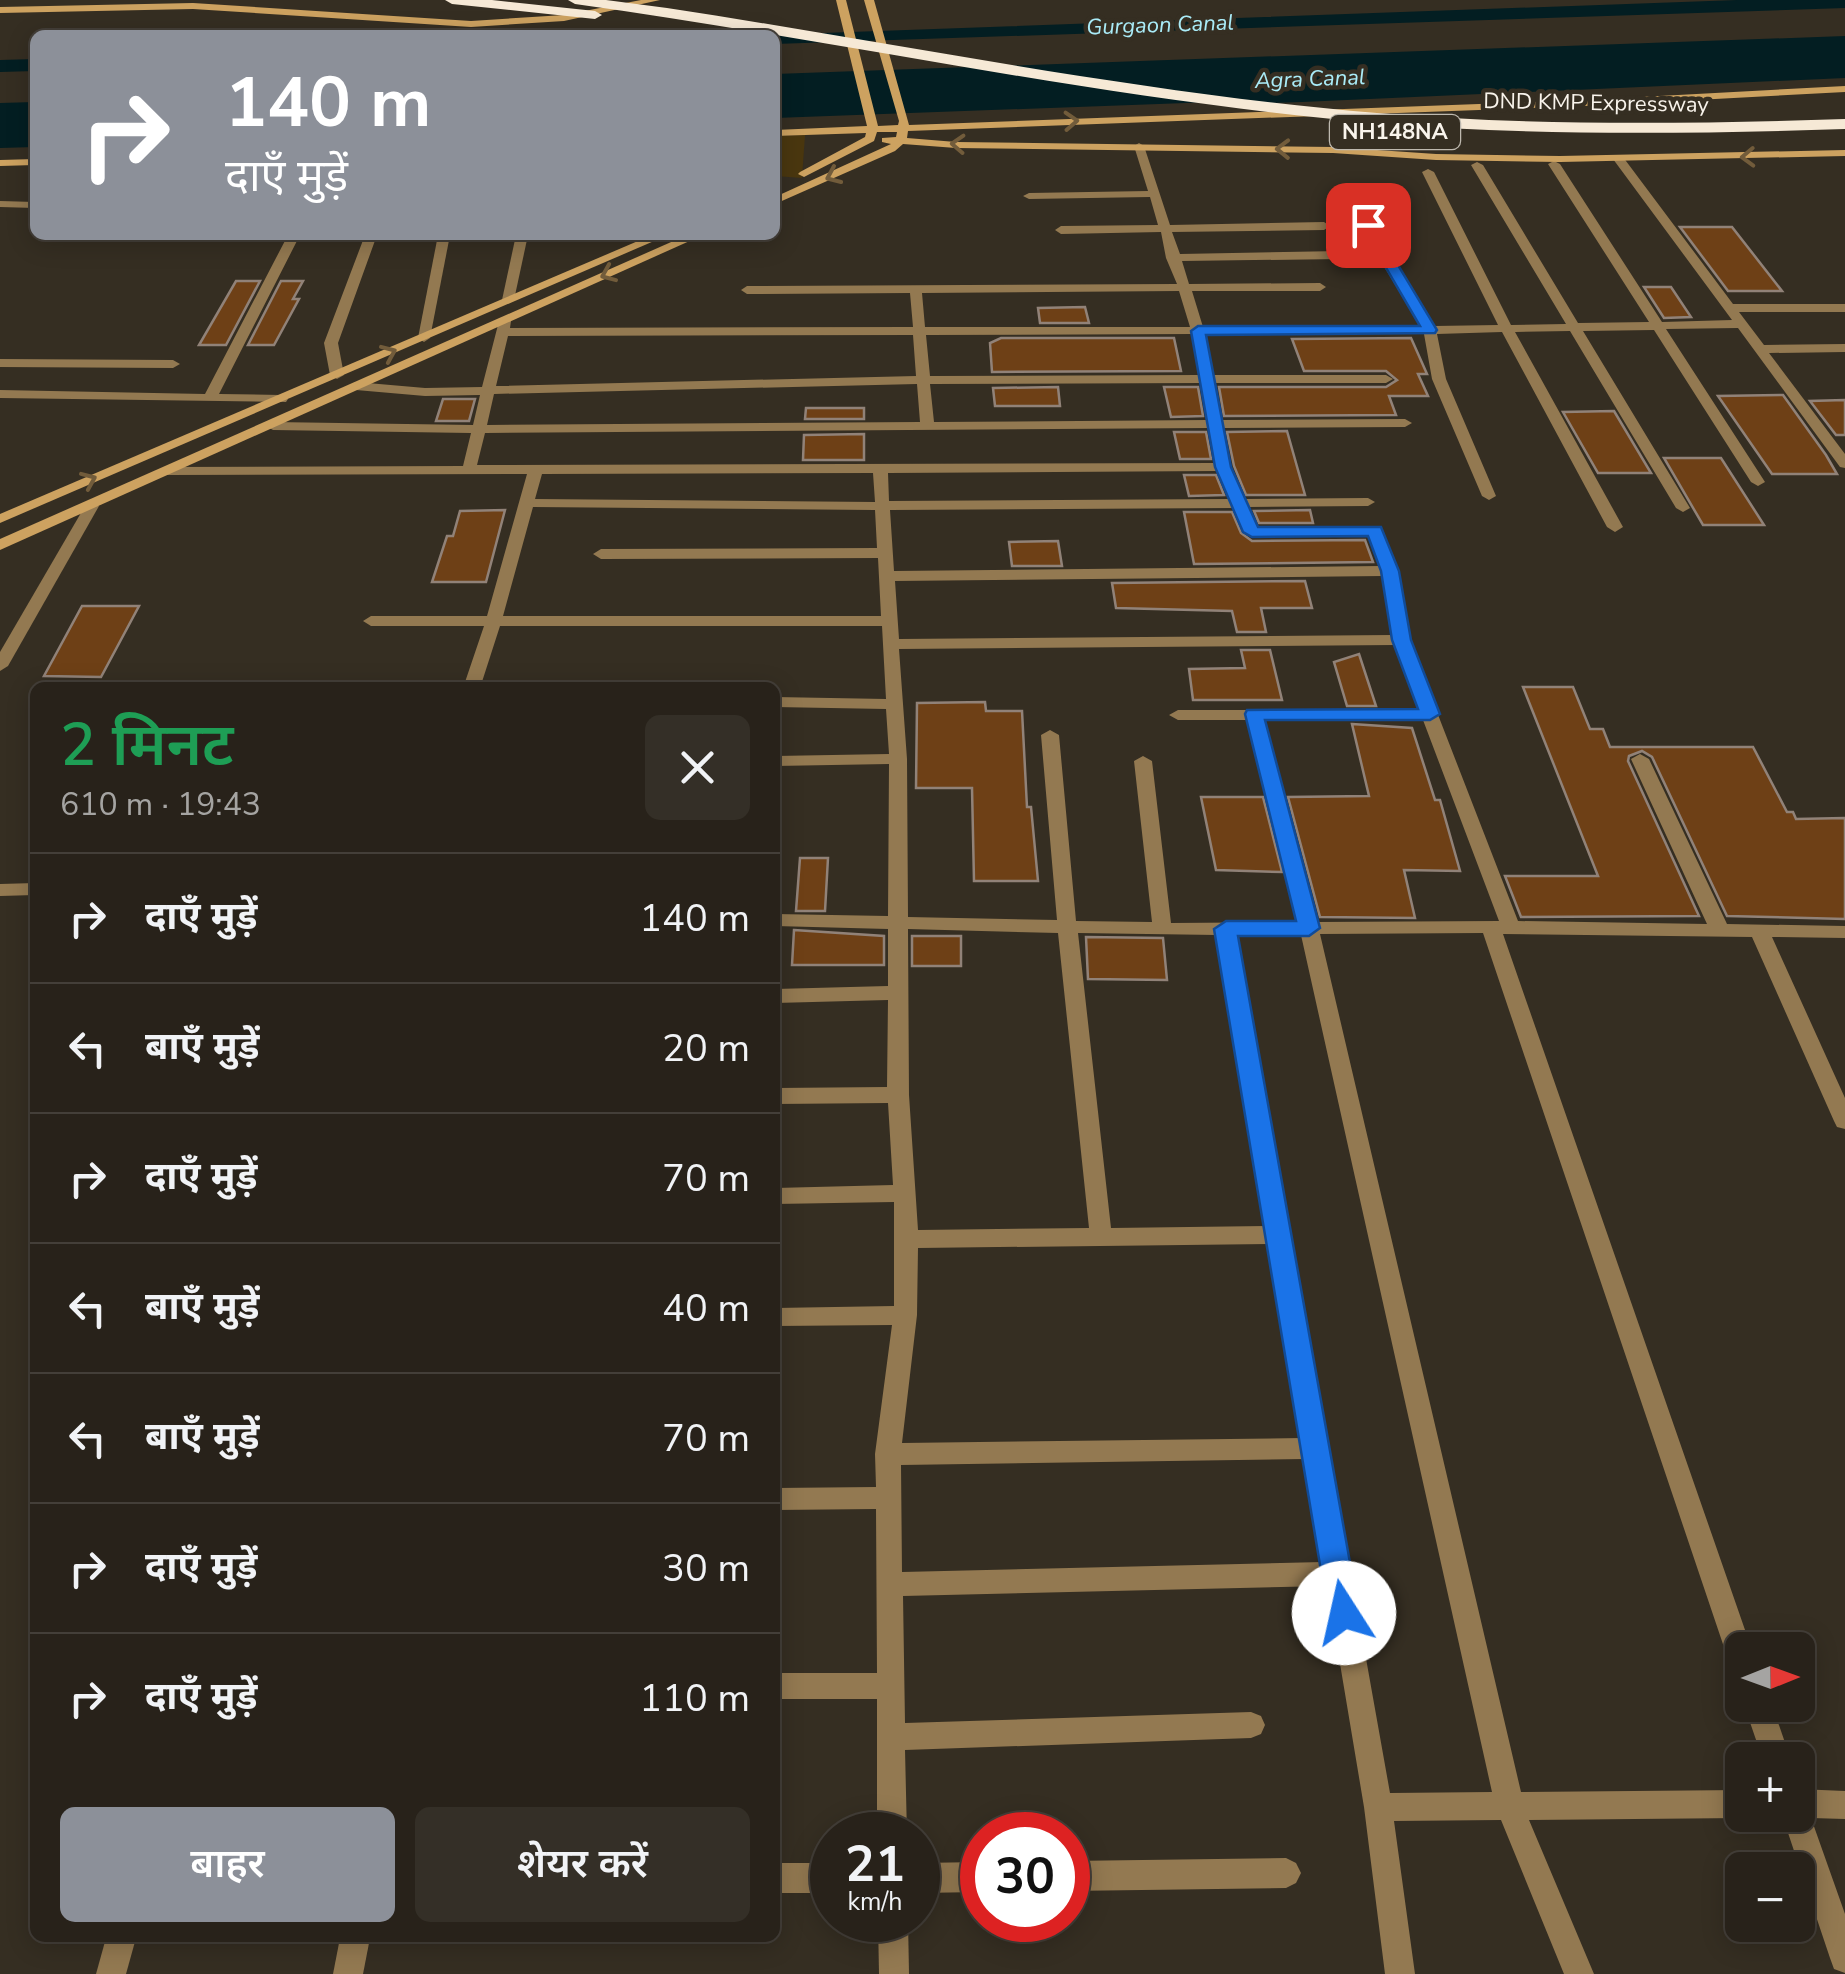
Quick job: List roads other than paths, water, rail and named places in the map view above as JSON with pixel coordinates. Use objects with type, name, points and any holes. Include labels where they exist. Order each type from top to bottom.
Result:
[{"type":"highway","points":[[452,0],[524,6],[691,30]]},
{"type":"highway","name":"DND KMP Expressway","points":[[575,0],[772,30]]},
{"type":"highway","name":"DND KMP Expressway","points":[[780,31],[1309,112],[1568,128],[1845,124]]},
{"type":"highway","name":"DND KMP Expressway","points":[[780,44],[1300,125],[1609,143],[1845,140]]},
{"type":"street","points":[[0,10],[193,6],[471,24],[564,18],[655,0]]},
{"type":"street","points":[[841,0],[872,129]]},
{"type":"street","points":[[780,199],[890,149],[903,130],[869,0]]},
{"type":"street","points":[[903,130],[1845,90]]},
{"type":"street","points":[[780,184],[872,129]]},
{"type":"street","points":[[780,134],[872,129],[1139,146],[1619,159],[1845,153]]},
{"type":"street","points":[[1139,146],[1198,331],[1223,467],[1252,532],[1374,530],[1390,571],[1402,640],[1430,714],[1733,1632]]},
{"type":"street","points":[[1619,159],[1842,456]]},
{"type":"street","points":[[0,163],[30,162]]},
{"type":"street","points":[[1554,164],[1758,482]]},
{"type":"street","points":[[1478,165],[1684,508]]},
{"type":"street","points":[[1428,172],[1506,328],[1615,527]]},
{"type":"street","points":[[1028,196],[1154,194]]},
{"type":"street","points":[[1352,194],[1382,254],[1430,330],[1439,379],[1489,496]]},
{"type":"street","points":[[0,204],[30,205]]},
{"type":"street","points":[[1061,230],[1324,226]]},
{"type":"street","points":[[210,397],[292,240]]},
{"type":"street","points":[[337,375],[332,343],[369,240]]},
{"type":"street","points":[[424,338],[443,240]]},
{"type":"street","points":[[508,300],[521,240]]},
{"type":"street","points":[[0,519],[650,240]]},
{"type":"street","points":[[0,545],[356,386],[504,325],[686,240]]},
{"type":"street","points":[[1172,258],[1342,255]]},
{"type":"street","points":[[746,290],[1320,287]]},
{"type":"street","points":[[916,291],[927,426]]},
{"type":"street","points":[[1731,308],[1845,308]]},
{"type":"street","points":[[504,325],[921,332],[1742,324]]},
{"type":"street","points":[[469,470],[504,325]]},
{"type":"street","points":[[1761,349],[1845,348]]},
{"type":"street","points":[[0,363],[172,364]]},
{"type":"street","points":[[356,386],[409,392],[924,380],[1386,379]]},
{"type":"street","points":[[0,394],[281,399]]},
{"type":"street","points":[[273,426],[1405,423]]},
{"type":"street","points":[[166,471],[1223,467]]},
{"type":"street","points":[[880,468],[898,759],[900,921],[896,993],[906,1239],[906,1315],[888,1454],[892,1812]]},
{"type":"street","points":[[473,682],[536,469]]},
{"type":"street","points":[[528,503],[881,506],[1368,502]]},
{"type":"street","points":[[0,666],[92,506]]},
{"type":"street","points":[[601,554],[885,552]]},
{"type":"street","points":[[888,576],[1390,571]]},
{"type":"street","points":[[371,621],[891,621]]},
{"type":"street","points":[[893,644],[1402,640]]},
{"type":"street","points":[[780,702],[892,704]]},
{"type":"street","points":[[1178,714],[1430,714]]},
{"type":"street","points":[[1254,714],[1309,928],[1510,1808],[1579,1974]]},
{"type":"street","points":[[1050,736],[1066,927],[1101,1236]]},
{"type":"street","points":[[780,761],[898,759]]},
{"type":"street","points":[[1640,759],[1720,930]]},
{"type":"street","points":[[1143,761],[1162,929]]},
{"type":"street","points":[[0,890],[30,889]]},
{"type":"street","points":[[780,920],[1162,929],[1501,927],[1845,932]]},
{"type":"street","points":[[1226,929],[1276,1236],[1378,1807],[1400,1974]]},
{"type":"street","points":[[1758,931],[1845,1121]]},
{"type":"street","points":[[780,996],[896,993]]},
{"type":"street","points":[[780,1096],[898,1095]]},
{"type":"street","points":[[780,1196],[903,1193]]},
{"type":"street","points":[[906,1239],[1276,1236]]},
{"type":"street","points":[[780,1317],[906,1315]]},
{"type":"street","points":[[888,1454],[1314,1448]]},
{"type":"street","points":[[780,1499],[889,1498]]},
{"type":"street","points":[[889,1584],[1337,1574]]},
{"type":"street","points":[[780,1686],[891,1686]]},
{"type":"street","points":[[891,1736],[1252,1725]]},
{"type":"street","points":[[1378,1807],[1725,1804]]},
{"type":"street","points":[[1815,1804],[1845,1805]]},
{"type":"street","points":[[1802,1832],[1845,1958]]},
{"type":"street","points":[[1090,1876],[1286,1874]]},
{"type":"street","points":[[780,1878],[810,1878]]},
{"type":"street","points":[[111,1974],[120,1942]]},
{"type":"street","points":[[348,1974],[354,1942]]},
{"type":"street","points":[[893,1942],[894,1974]]},
{"type":"water","name":"Agra Canal","points":[[1845,36],[1845,78],[1302,102],[780,118],[780,74]]},
{"type":"water","points":[[30,102],[30,147],[0,148],[0,103]]},
{"type":"waterway","name":"Gurgaon Canal","points":[[780,38],[1845,2]]},
{"type":"waterway","name":"Gurgaon Canal","points":[[0,66],[30,65]]}]
